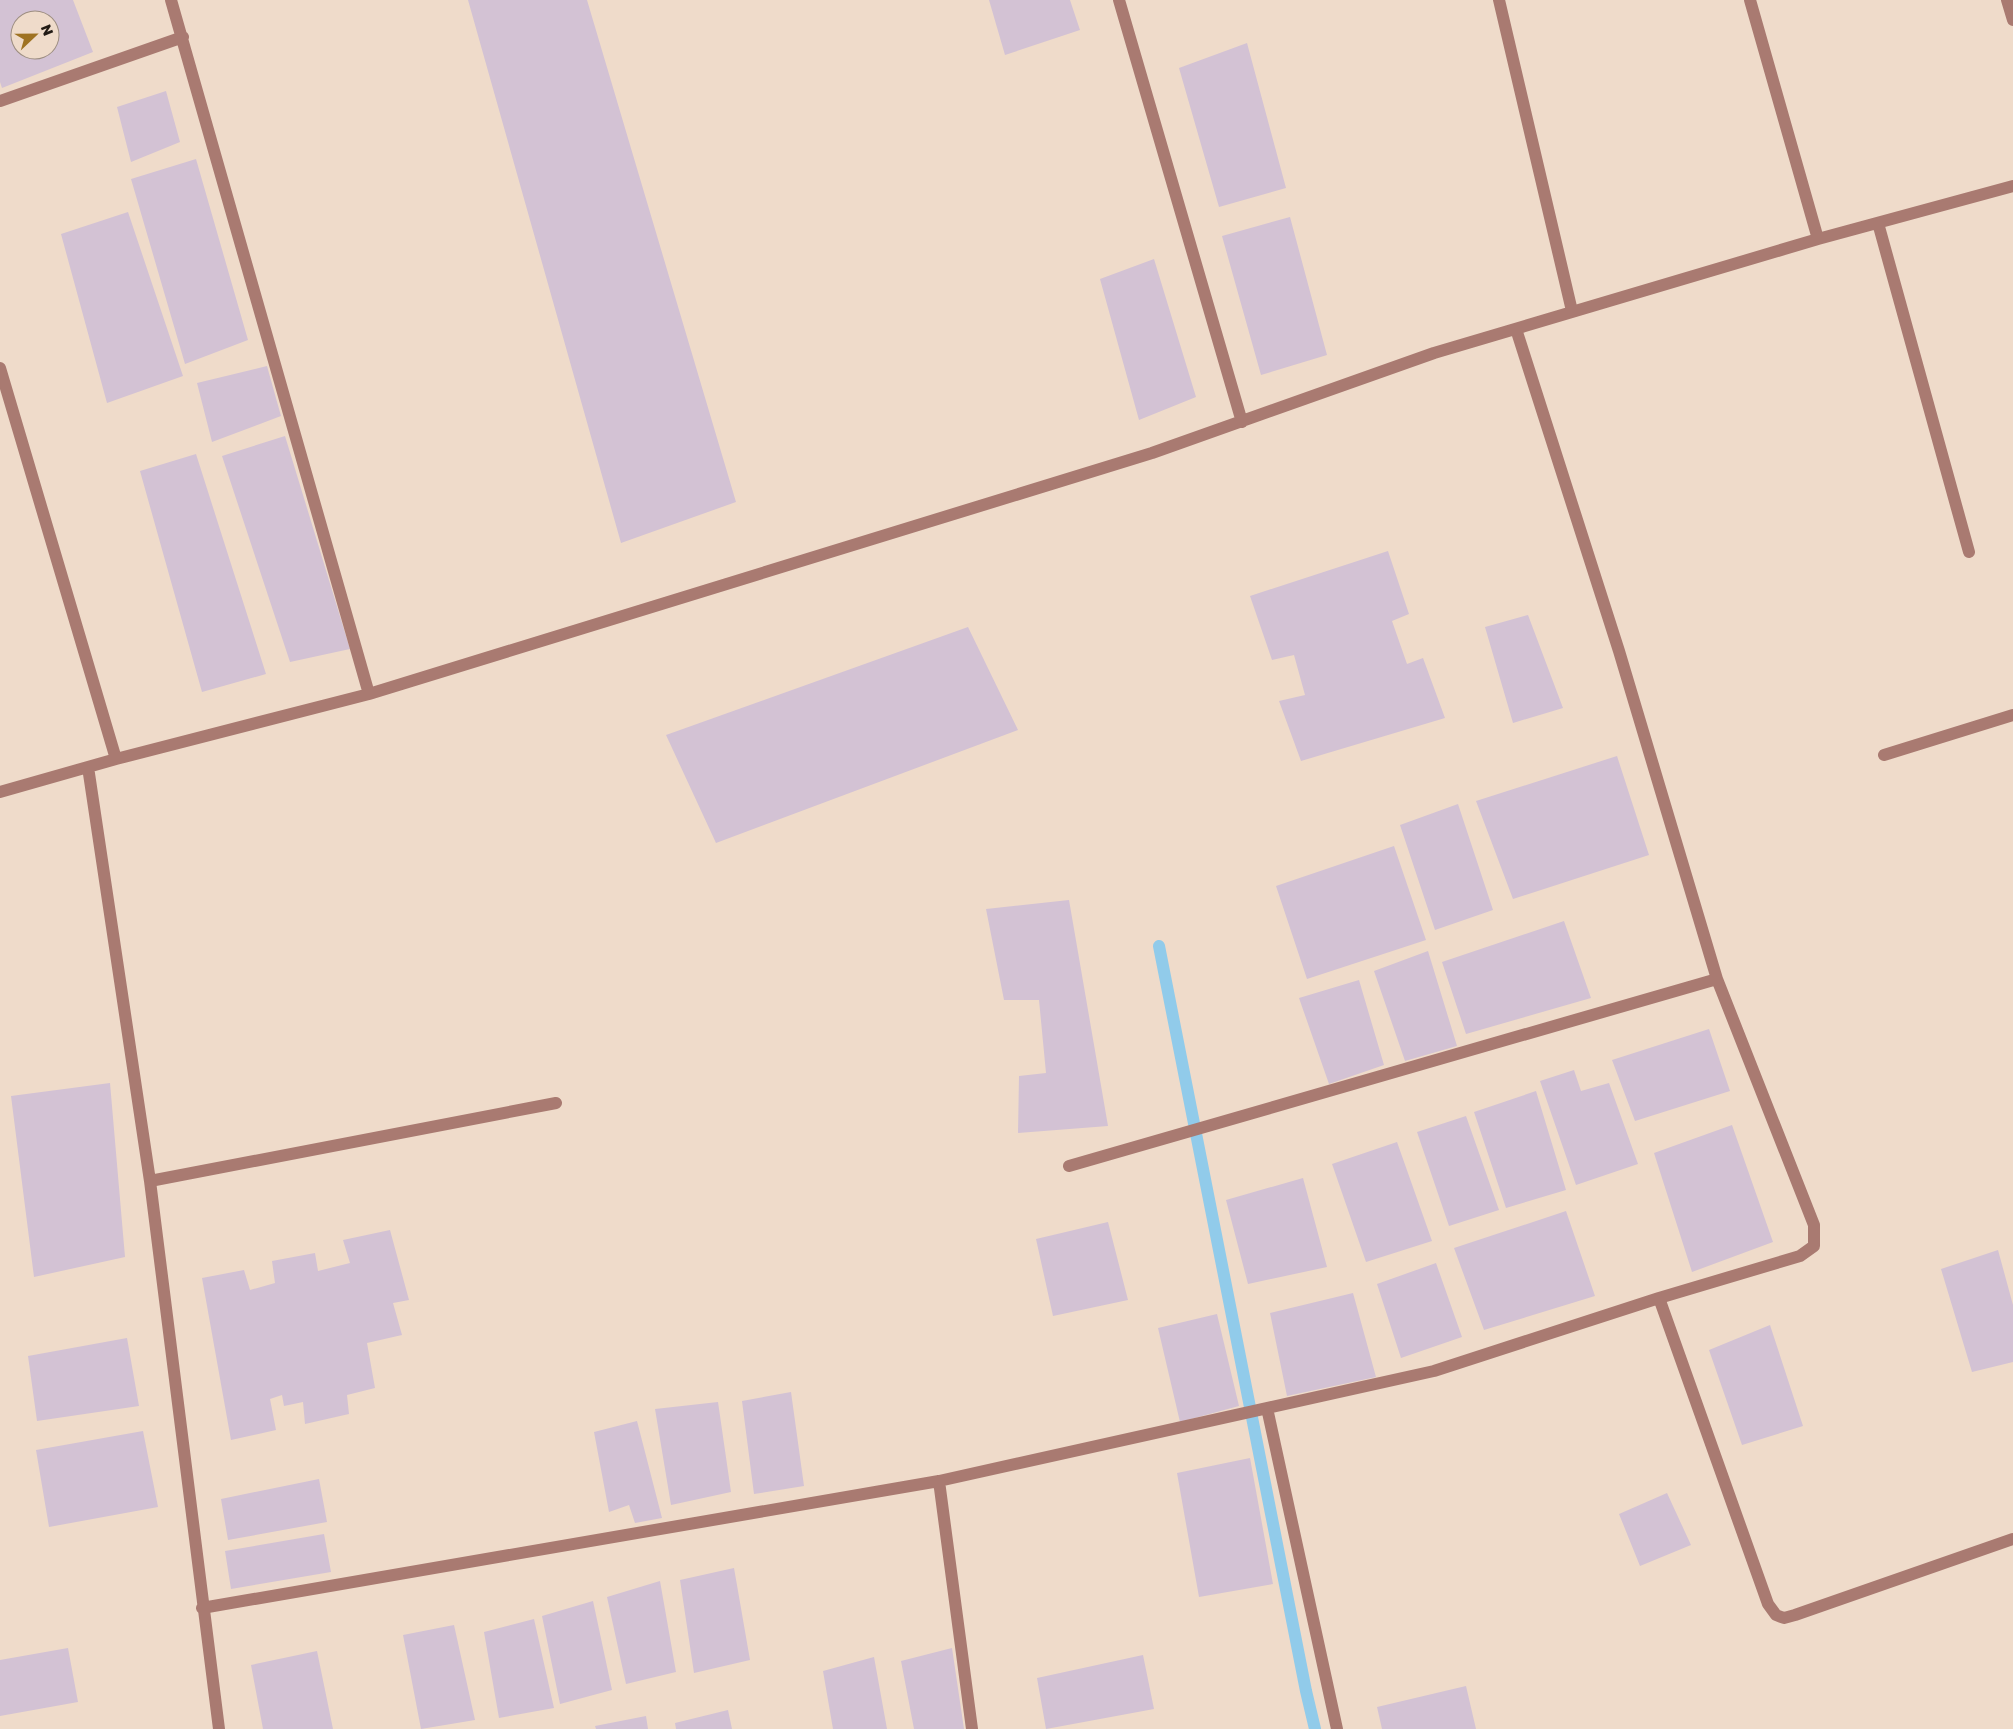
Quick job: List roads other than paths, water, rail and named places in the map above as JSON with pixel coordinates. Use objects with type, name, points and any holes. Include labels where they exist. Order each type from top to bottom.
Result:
[{"type":"street","points":[[171,0],[369,694]]},
{"type":"street","points":[[1119,0],[1242,422]]},
{"type":"street","points":[[1499,0],[1572,312]]},
{"type":"street","points":[[1750,0],[1818,239]]},
{"type":"street","points":[[2007,0],[2013,20]]},
{"type":"street","points":[[0,101],[183,37]]},
{"type":"street","points":[[0,792],[116,758],[369,694],[1142,456],[1434,353],[1818,239],[2013,186]]},
{"type":"street","points":[[1878,222],[1969,552]]},
{"type":"street","points":[[202,1608],[939,1481],[1434,1371],[1659,1298],[1800,1256],[1814,1246],[1814,1225],[1716,979],[1619,651],[1516,329]]},
{"type":"street","points":[[0,368],[116,758]]},
{"type":"street","points":[[1884,755],[2013,715]]},
{"type":"street","points":[[88,767],[150,1181],[202,1608],[219,1729]]},
{"type":"street","points":[[1068,1166],[1716,979]]},
{"type":"street","points":[[150,1181],[556,1103]]},
{"type":"street","points":[[1659,1298],[1768,1604],[1776,1615],[1784,1618],[1795,1615],[2013,1539]]},
{"type":"street","points":[[1267,1408],[1337,1729]]},
{"type":"street","points":[[939,1481],[972,1729]]},
{"type":"waterway","points":[[1159,946],[1315,1729]]}]
